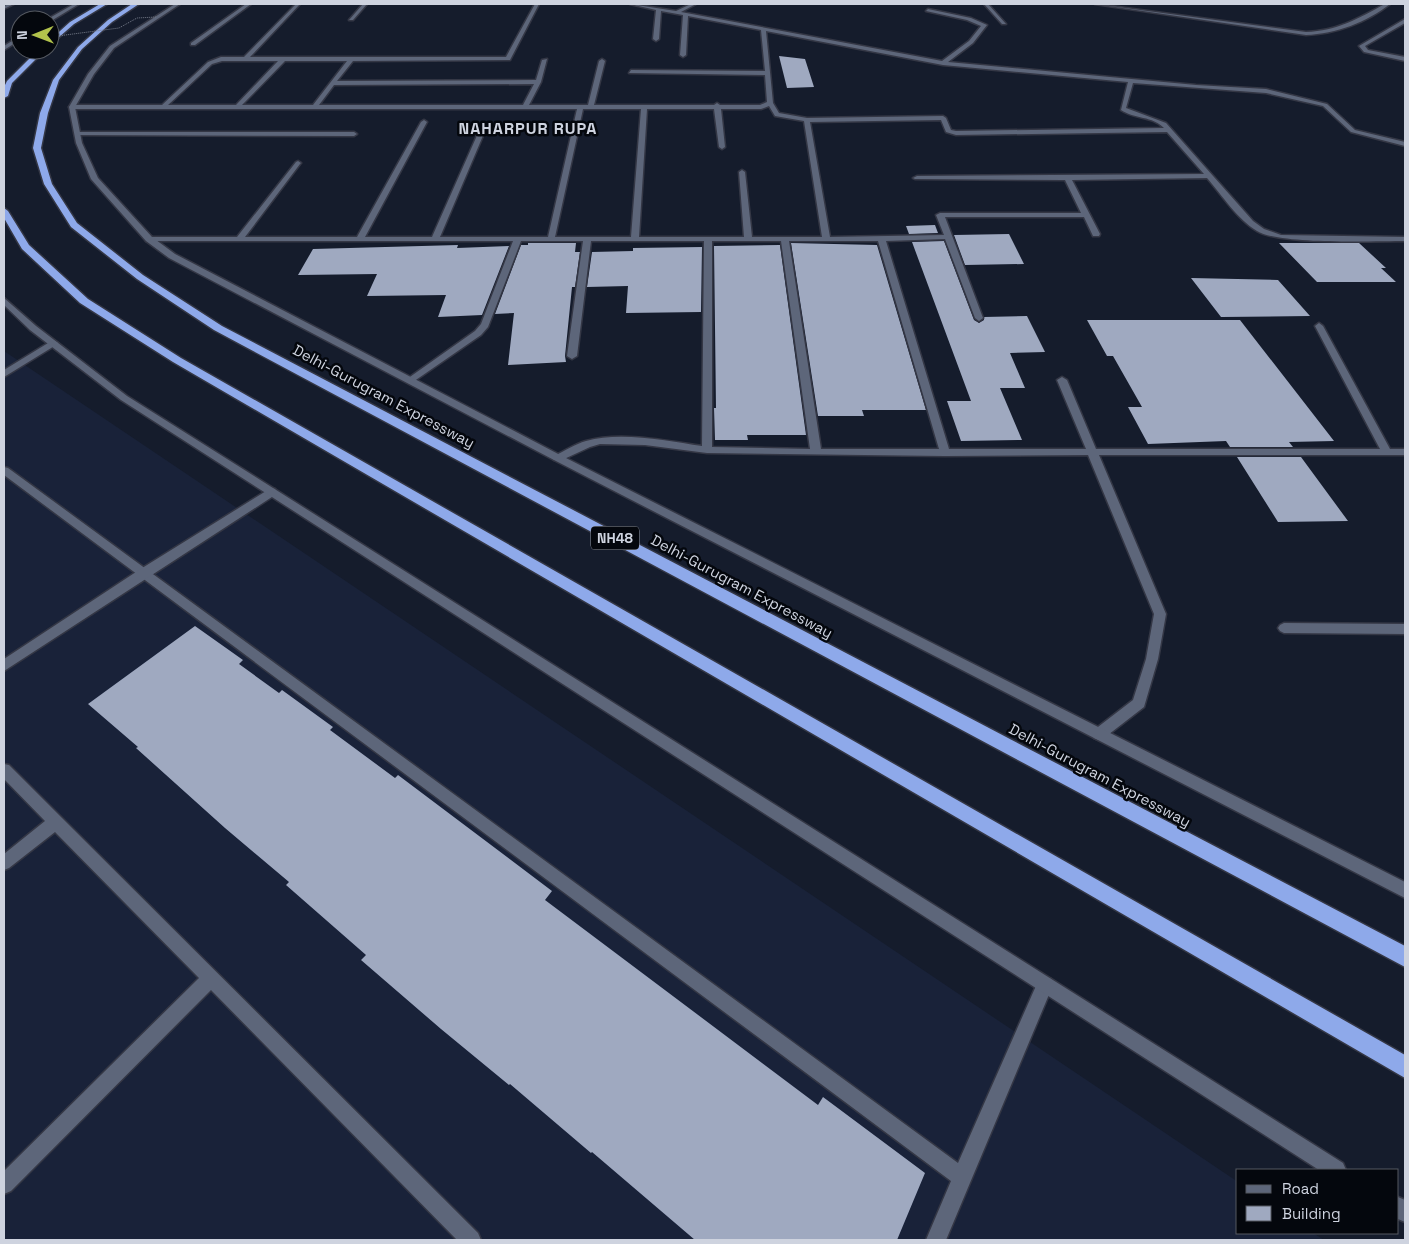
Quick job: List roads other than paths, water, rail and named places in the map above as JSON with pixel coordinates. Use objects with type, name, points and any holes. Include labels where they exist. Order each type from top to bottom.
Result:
[{"type":"highway","points":[[60,34],[72,23],[104,4]]},
{"type":"highway","name":"Delhi-Gurugram Expressway","points":[[136,4],[110,21],[80,48],[56,80],[44,114],[37,148],[48,184],[74,225],[140,276],[218,328],[1405,957]]},
{"type":"highway","points":[[4,96],[9,82],[32,60]]},
{"type":"highway","points":[[4,211],[25,247],[84,301],[177,360],[1405,1067]]},
{"type":"street","points":[[4,8],[12,4]]},
{"type":"street","points":[[60,14],[77,4]]},
{"type":"street","points":[[178,4],[112,47],[91,74],[72,106],[79,143],[95,179],[149,239],[172,256],[558,458],[1405,890]]},
{"type":"street","points":[[193,44],[249,4]]},
{"type":"street","points":[[246,58],[298,4]]},
{"type":"street","points":[[351,19],[365,4]]},
{"type":"street","points":[[164,106],[210,63],[220,59],[508,58],[537,4]]},
{"type":"street","points":[[632,4],[942,63],[1196,87],[1257,89],[1325,105],[1350,129],[1358,134],[1405,144]]},
{"type":"street","points":[[677,12],[694,4]]},
{"type":"street","points":[[986,4],[1004,23]]},
{"type":"street","points":[[1097,4],[1291,32],[1319,34],[1336,31],[1388,4]]},
{"type":"street","points":[[656,39],[659,9]]},
{"type":"street","points":[[928,10],[969,19],[984,25],[971,42],[942,63]]},
{"type":"street","points":[[683,55],[686,14]]},
{"type":"street","points":[[1405,21],[1362,46],[1366,51],[1405,59]]},
{"type":"street","points":[[763,29],[770,103],[777,115],[786,118],[807,120],[943,118],[948,131],[956,133],[1170,130]]},
{"type":"street","points":[[315,106],[351,59]]},
{"type":"street","points":[[238,106],[284,60]]},
{"type":"street","points":[[526,106],[538,82],[545,60]]},
{"type":"street","points":[[591,106],[602,61]]},
{"type":"street","points":[[631,72],[767,73]]},
{"type":"street","points":[[1131,81],[1124,109],[1129,112],[1156,118],[1170,130],[1250,223],[1261,231],[1272,236],[1405,239]]},
{"type":"street","points":[[332,83],[538,82]]},
{"type":"street","points":[[72,106],[717,105],[761,107],[770,103]]},
{"type":"street","points":[[717,105],[722,147]]},
{"type":"street","points":[[551,239],[581,106]]},
{"type":"street","points":[[635,239],[644,106]]},
{"type":"street","points":[[807,120],[826,239]]},
{"type":"street","points":[[360,239],[424,122]]},
{"type":"street","points":[[435,239],[482,131]]},
{"type":"street","points":[[77,134],[354,134]]},
{"type":"street","points":[[239,239],[298,163]]},
{"type":"street","points":[[742,172],[748,239]]},
{"type":"street","points":[[917,178],[1209,176]]},
{"type":"street","points":[[1067,178],[1096,234]]},
{"type":"street","points":[[979,318],[940,215],[1086,215]]},
{"type":"street","points":[[149,239],[881,239],[947,237]]},
{"type":"street","points":[[572,356],[586,238]]},
{"type":"street","points":[[707,450],[708,238]]},
{"type":"street","points":[[410,381],[478,333],[485,325],[518,239]]},
{"type":"street","points":[[785,239],[816,452]]},
{"type":"street","points":[[881,239],[945,453]]},
{"type":"street","points":[[4,301],[53,343],[124,398],[1334,1169]]},
{"type":"street","points":[[1319,326],[1386,452]]},
{"type":"street","points":[[4,374],[53,343]]},
{"type":"street","points":[[1062,380],[1160,614],[1152,659],[1139,703],[1099,734]]},
{"type":"street","points":[[558,458],[586,444],[600,441],[645,442],[707,450],[816,452],[1405,452]]},
{"type":"street","points":[[4,470],[962,1177]]},
{"type":"street","points":[[4,666],[143,572],[271,492]]},
{"type":"street","points":[[1284,628],[1405,629]]},
{"type":"street","points":[[4,770],[471,1240]]},
{"type":"street","points":[[4,863],[56,822]]},
{"type":"street","points":[[4,1184],[211,978]]},
{"type":"street","points":[[936,1240],[1045,985]]},
{"type":"district","name":"NAHARPUR RUPA","points":[[528,128]]}]
